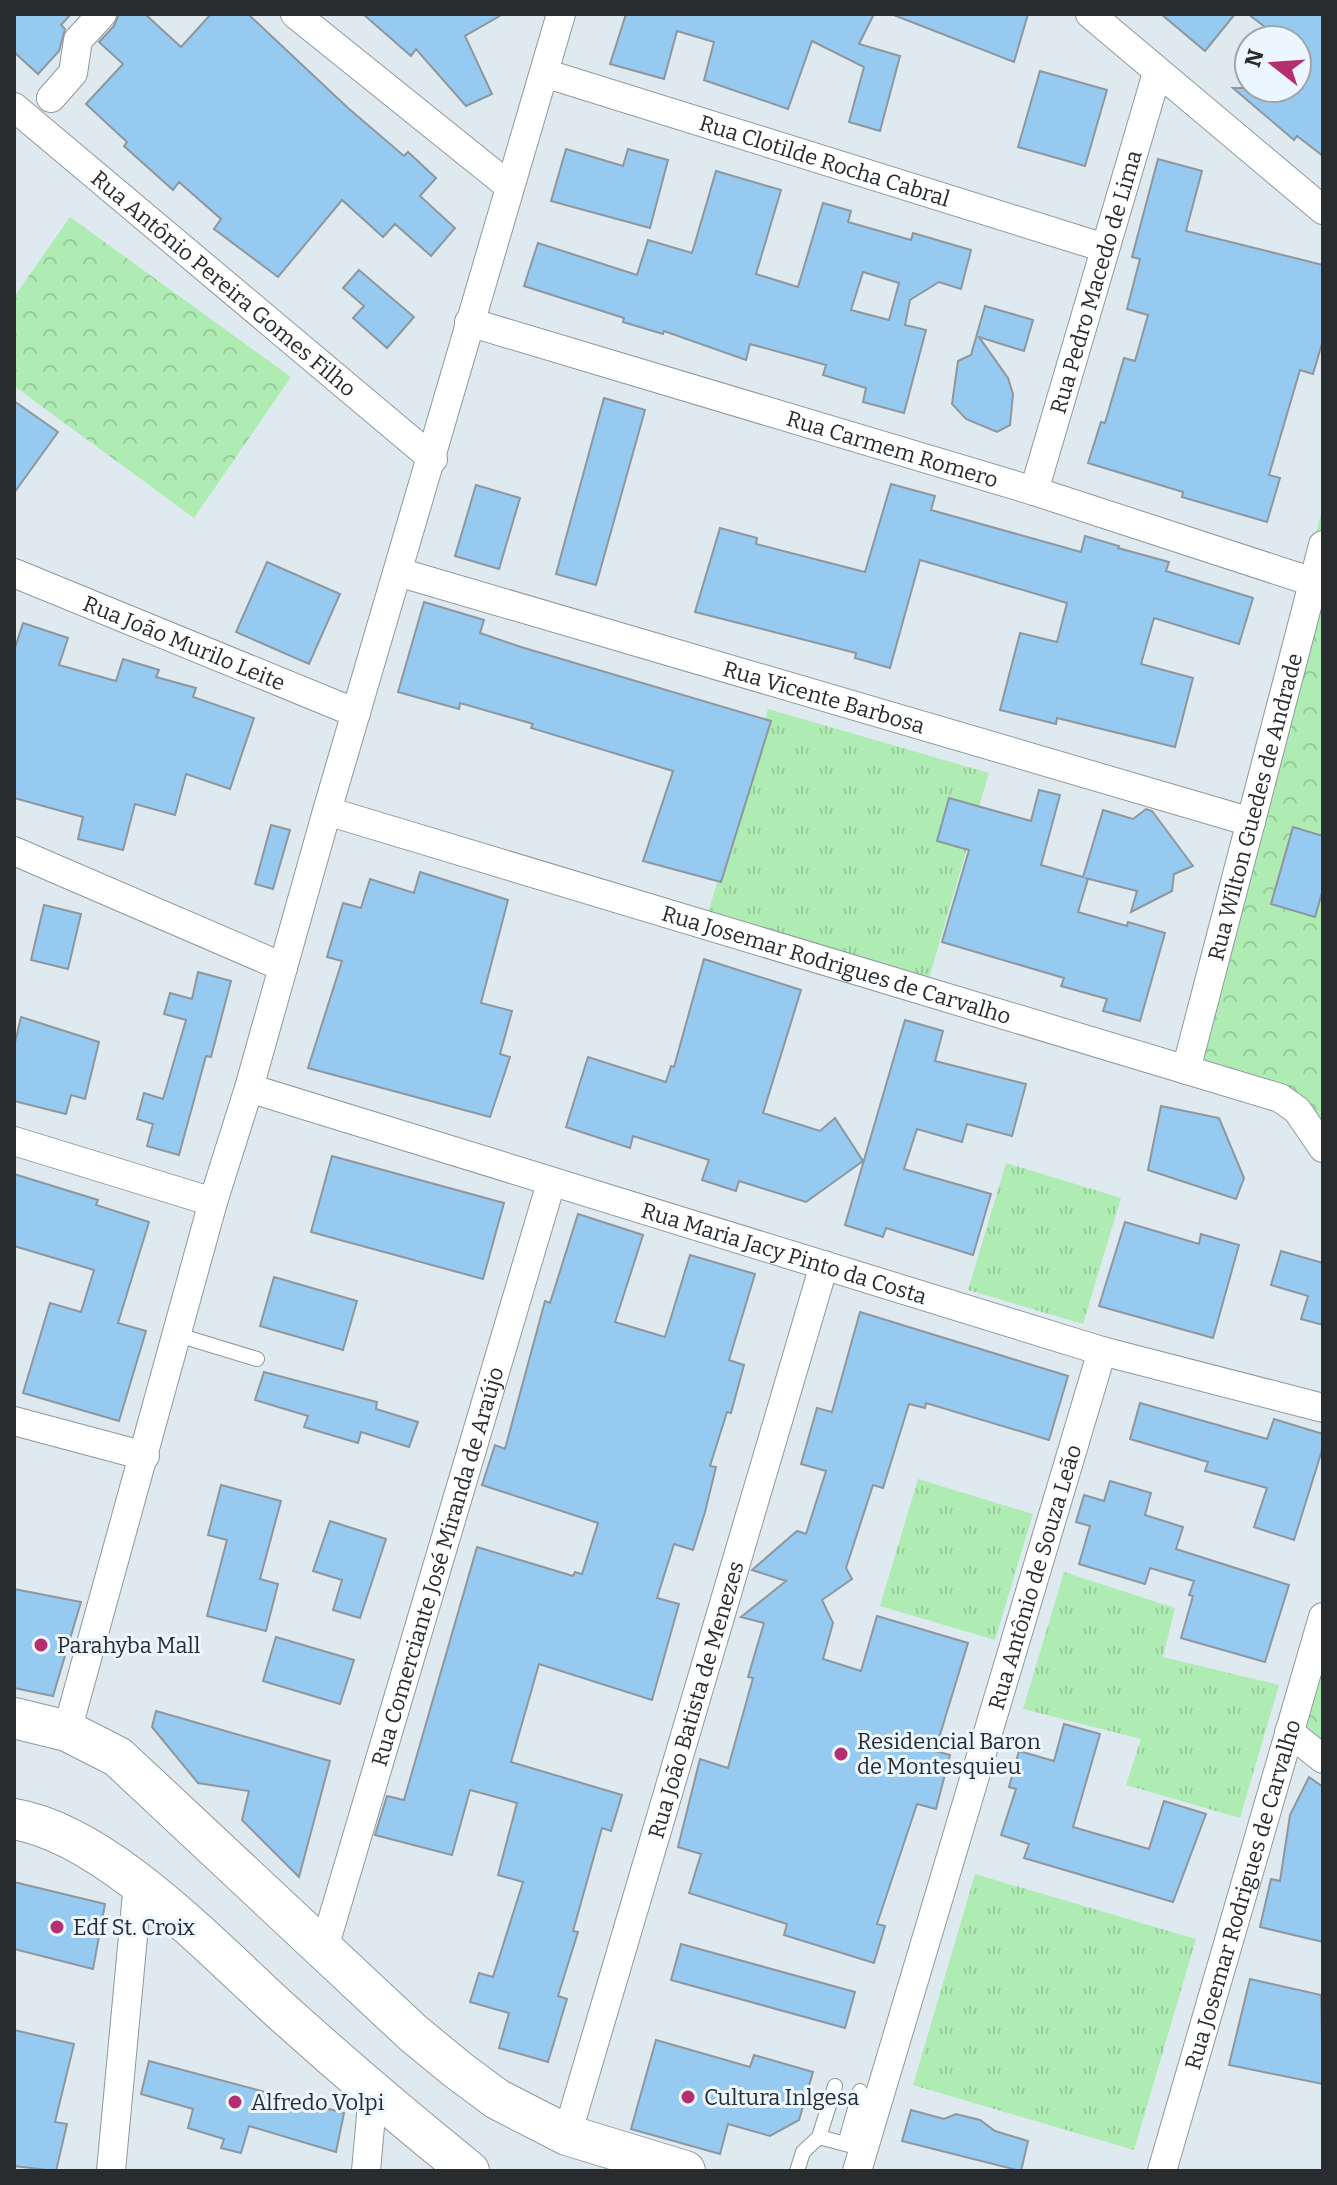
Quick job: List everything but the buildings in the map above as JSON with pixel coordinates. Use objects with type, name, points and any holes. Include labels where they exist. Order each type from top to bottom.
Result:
[{"type":"main road","points":[[14,1718],[67,1731],[118,1757],[413,2033],[497,2099],[567,2135],[685,2171]]},
{"type":"main road","points":[[14,1819],[66,1835],[95,1850],[138,1883],[373,2093],[469,2171]]},
{"type":"street","points":[[51,98],[73,73],[78,40],[102,14]]},
{"type":"street","points":[[295,14],[509,186]]},
{"type":"street","points":[[67,1731],[213,1202],[249,1088],[327,811],[433,459],[469,322],[561,14]]},
{"type":"street","points":[[1090,14],[1323,210]]},
{"type":"street","name":"Rua Clotilde Rocha Cabral","points":[[544,73],[1105,248]]},
{"type":"street","name":"Rua Pedro Macedo de Lima","points":[[1034,491],[1157,73]]},
{"type":"street","name":"Rua Antônio Pereira Gomes Filho","points":[[14,107],[433,459]]},
{"type":"street","name":"Rua Carmem Romero","points":[[469,322],[1034,491],[1313,582]]},
{"type":"street","name":"Rua Wilton Guedes de Andrade","points":[[1186,1070],[1323,545]]},
{"type":"street","name":"Rua Vicente Barbosa","points":[[398,572],[1251,822]]},
{"type":"street","name":"Rua João Murilo Leite","points":[[14,573],[356,713]]},
{"type":"street","name":"Rua Josemar Rodrigues de Carvalho","points":[[327,811],[1288,1102],[1323,1148]]},
{"type":"street","points":[[14,851],[283,967]]},
{"type":"street","name":"Rua Maria Jacy Pinto da Costa","points":[[249,1088],[1102,1351],[1323,1408]]},
{"type":"street","points":[[14,1141],[213,1202]]},
{"type":"street","name":"Rua Comerciante José Miranda de Araújo","points":[[324,1948],[551,1183]]},
{"type":"street","name":"Rua João Batista de Menezes","points":[[567,2135],[824,1265]]},
{"type":"street","name":"Rua Antônio de Souza Leão","points":[[856,2155],[1102,1351]]},
{"type":"street","points":[[14,1421],[145,1456]]},
{"type":"street","name":"Rua Josemar Rodrigues de Carvalho","points":[[1162,2171],[1323,1617]]},
{"type":"street","points":[[1289,1732],[1323,1759]]},
{"type":"street","points":[[111,2171],[138,1883]]},
{"type":"street","points":[[366,2171],[373,2093]]},
{"type":"lane","points":[[178,1335],[257,1359]]},
{"type":"lane","points":[[797,2171],[803,2152],[819,2137],[835,2086]]},
{"type":"lane","points":[[819,2137],[856,2155],[860,2091]]},
{"type":"green space","points":[[70,217],[291,377],[194,518],[14,386],[14,297]]},
{"type":"green space","points":[[1323,506],[1323,1140],[1291,1094],[1179,1061]]},
{"type":"green space","points":[[768,709],[989,773],[927,985],[706,920]]},
{"type":"green space","points":[[1006,1163],[1121,1198],[1083,1324],[968,1290]]},
{"type":"green space","points":[[918,1479],[1033,1514],[995,1640],[880,1606]]},
{"type":"green space","points":[[1064,1572],[1175,1608],[1163,1657],[1279,1685],[1240,1818],[1126,1785],[1141,1739],[1023,1709]]},
{"type":"green space","points":[[1323,1611],[1323,1755],[1288,1727]]},
{"type":"green space","points":[[975,1874],[1196,1939],[1134,2150],[913,2085]]},
{"type":"place","name":"Parahyba Mall","points":[[41,1645]]},
{"type":"place","name":"Residencial Baron de Montesquieu","points":[[841,1754]]},
{"type":"place","name":"Edf St. Croix","points":[[57,1927]]},
{"type":"place","name":"Cultura Inlgesa","points":[[688,2097]]},
{"type":"place","name":"Alfredo Volpi","points":[[235,2102]]}]
